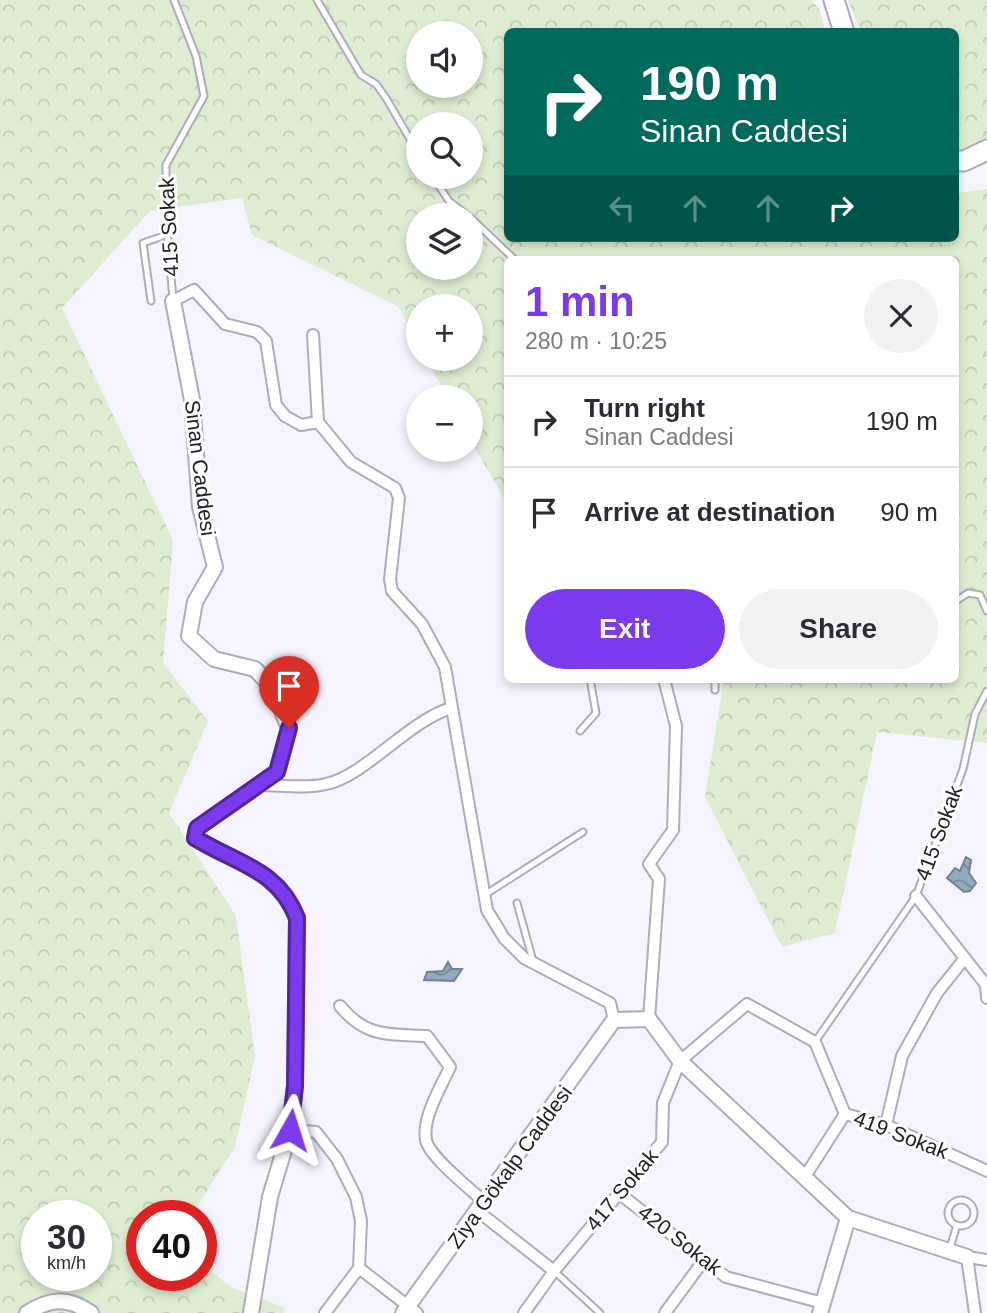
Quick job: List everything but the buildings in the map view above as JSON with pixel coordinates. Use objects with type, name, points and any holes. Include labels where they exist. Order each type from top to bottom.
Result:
[{"type":"highway","points":[[834,0],[843,28]]},
{"type":"highway","points":[[959,161],[987,150]]},
{"type":"street","points":[[173,301],[194,290],[225,324],[257,332],[266,341],[276,405],[285,416],[301,425],[318,422]]},
{"type":"street","name":"Sinan Caddesi","points":[[173,301],[192,400],[200,507],[215,567],[195,601],[189,636],[214,659],[255,669],[272,687],[289,728],[277,772],[197,828],[195,838],[275,882],[289,897],[297,918],[295,1086],[290,1130],[270,1197],[251,1313]]},
{"type":"street","points":[[313,335],[318,422],[351,462],[396,488],[399,498],[390,579],[392,591],[422,624],[445,667],[451,708],[460,738],[487,910],[504,938],[534,963],[610,1003],[614,1020],[649,1019]]},
{"type":"street","points":[[665,683],[676,726],[673,830],[649,864],[659,879],[649,1019],[680,1061],[848,1218],[967,1257],[987,1260]]},
{"type":"street","points":[[260,785],[327,784],[355,769],[429,715],[451,708]]},
{"type":"street","name":"415 Sokak","points":[[916,896],[986,985],[987,998]]},
{"type":"street","points":[[886,1125],[902,1056],[937,993],[965,958]]},
{"type":"street","points":[[680,1061],[747,1004],[815,1042]]},
{"type":"street","points":[[340,1006],[351,1020],[372,1033],[427,1036],[433,1042],[450,1068],[429,1117],[426,1140],[435,1155],[482,1207],[554,1271]]},
{"type":"street","name":"Ziya Gökalp Caddesi","points":[[409,1311],[614,1020]]},
{"type":"street","name":"419 Sokak","points":[[815,1042],[845,1114],[886,1125],[987,1171]]},
{"type":"street","name":"417 Sokak","points":[[524,1313],[554,1271],[663,1142],[663,1103],[680,1061]]},
{"type":"street","points":[[804,1178],[845,1114]]},
{"type":"street","points":[[290,1130],[316,1132],[338,1158],[356,1197],[361,1221],[359,1268],[325,1313]]},
{"type":"street","name":"420 Sokak","points":[[620,1194],[726,1277],[822,1308]]},
{"type":"street","points":[[822,1308],[848,1218]]},
{"type":"street","points":[[967,1257],[975,1313]]},
{"type":"street","points":[[665,1313],[704,1260]]},
{"type":"street","points":[[359,1268],[409,1311]]},
{"type":"street","points":[[27,1313],[57,1300],[72,1301],[91,1313]]},
{"type":"lane","name":"415 Sokak","points":[[173,301],[166,165],[204,96],[196,56],[174,0]]},
{"type":"lane","points":[[317,0],[361,75],[376,84],[406,132]]},
{"type":"lane","points":[[441,189],[452,203]]},
{"type":"lane","points":[[483,230],[511,256]]},
{"type":"lane","points":[[151,301],[143,243],[169,234]]},
{"type":"lane","points":[[959,599],[968,593],[980,595],[987,611]]},
{"type":"lane","points":[[580,731],[596,713],[591,683]]},
{"type":"lane","points":[[715,683],[715,690]]},
{"type":"lane","name":"415 Sokak","points":[[916,896],[963,769],[975,714],[987,691]]},
{"type":"lane","points":[[484,895],[583,832]]},
{"type":"lane","points":[[815,1042],[916,896]]},
{"type":"lane","points":[[517,903],[534,963]]},
{"type":"lane","points":[[965,1200],[974,1210],[973,1218],[967,1224],[957,1225],[949,1218],[948,1210],[956,1201],[965,1200]]},
{"type":"lane","points":[[949,1251],[957,1225]]},
{"type":"lane","points":[[554,1271],[600,1313]]},
{"type":"green space","points":[[0,0],[811,0],[819,9],[824,28],[504,28],[504,242],[959,242],[959,193],[987,189],[987,743],[877,732],[835,933],[782,947],[705,797],[723,683],[959,683],[959,256],[504,256],[504,499],[483,462],[483,385],[441,385],[433,371],[483,371],[483,294],[406,294],[406,320],[399,307],[252,235],[242,198],[150,211],[62,308],[173,540],[163,663],[208,721],[169,813],[236,916],[255,1056],[235,1147],[201,1200],[126,1200],[126,1291],[217,1291],[217,1276],[231,1287],[285,1308],[283,1313],[0,1313]]},
{"type":"green space","points":[[848,0],[987,0],[987,141],[969,151],[959,151],[959,28],[859,28]]},
{"type":"water","points":[[966,857],[971,860],[969,873],[976,883],[970,891],[964,892],[947,878],[955,868],[960,871]]},
{"type":"water","points":[[448,962],[452,969],[462,969],[454,981],[424,980],[427,972],[443,971]]},
{"type":"route","points":[[289,728],[277,772],[197,828],[195,838],[275,882],[289,897],[297,918],[295,1086],[290,1130]]}]
